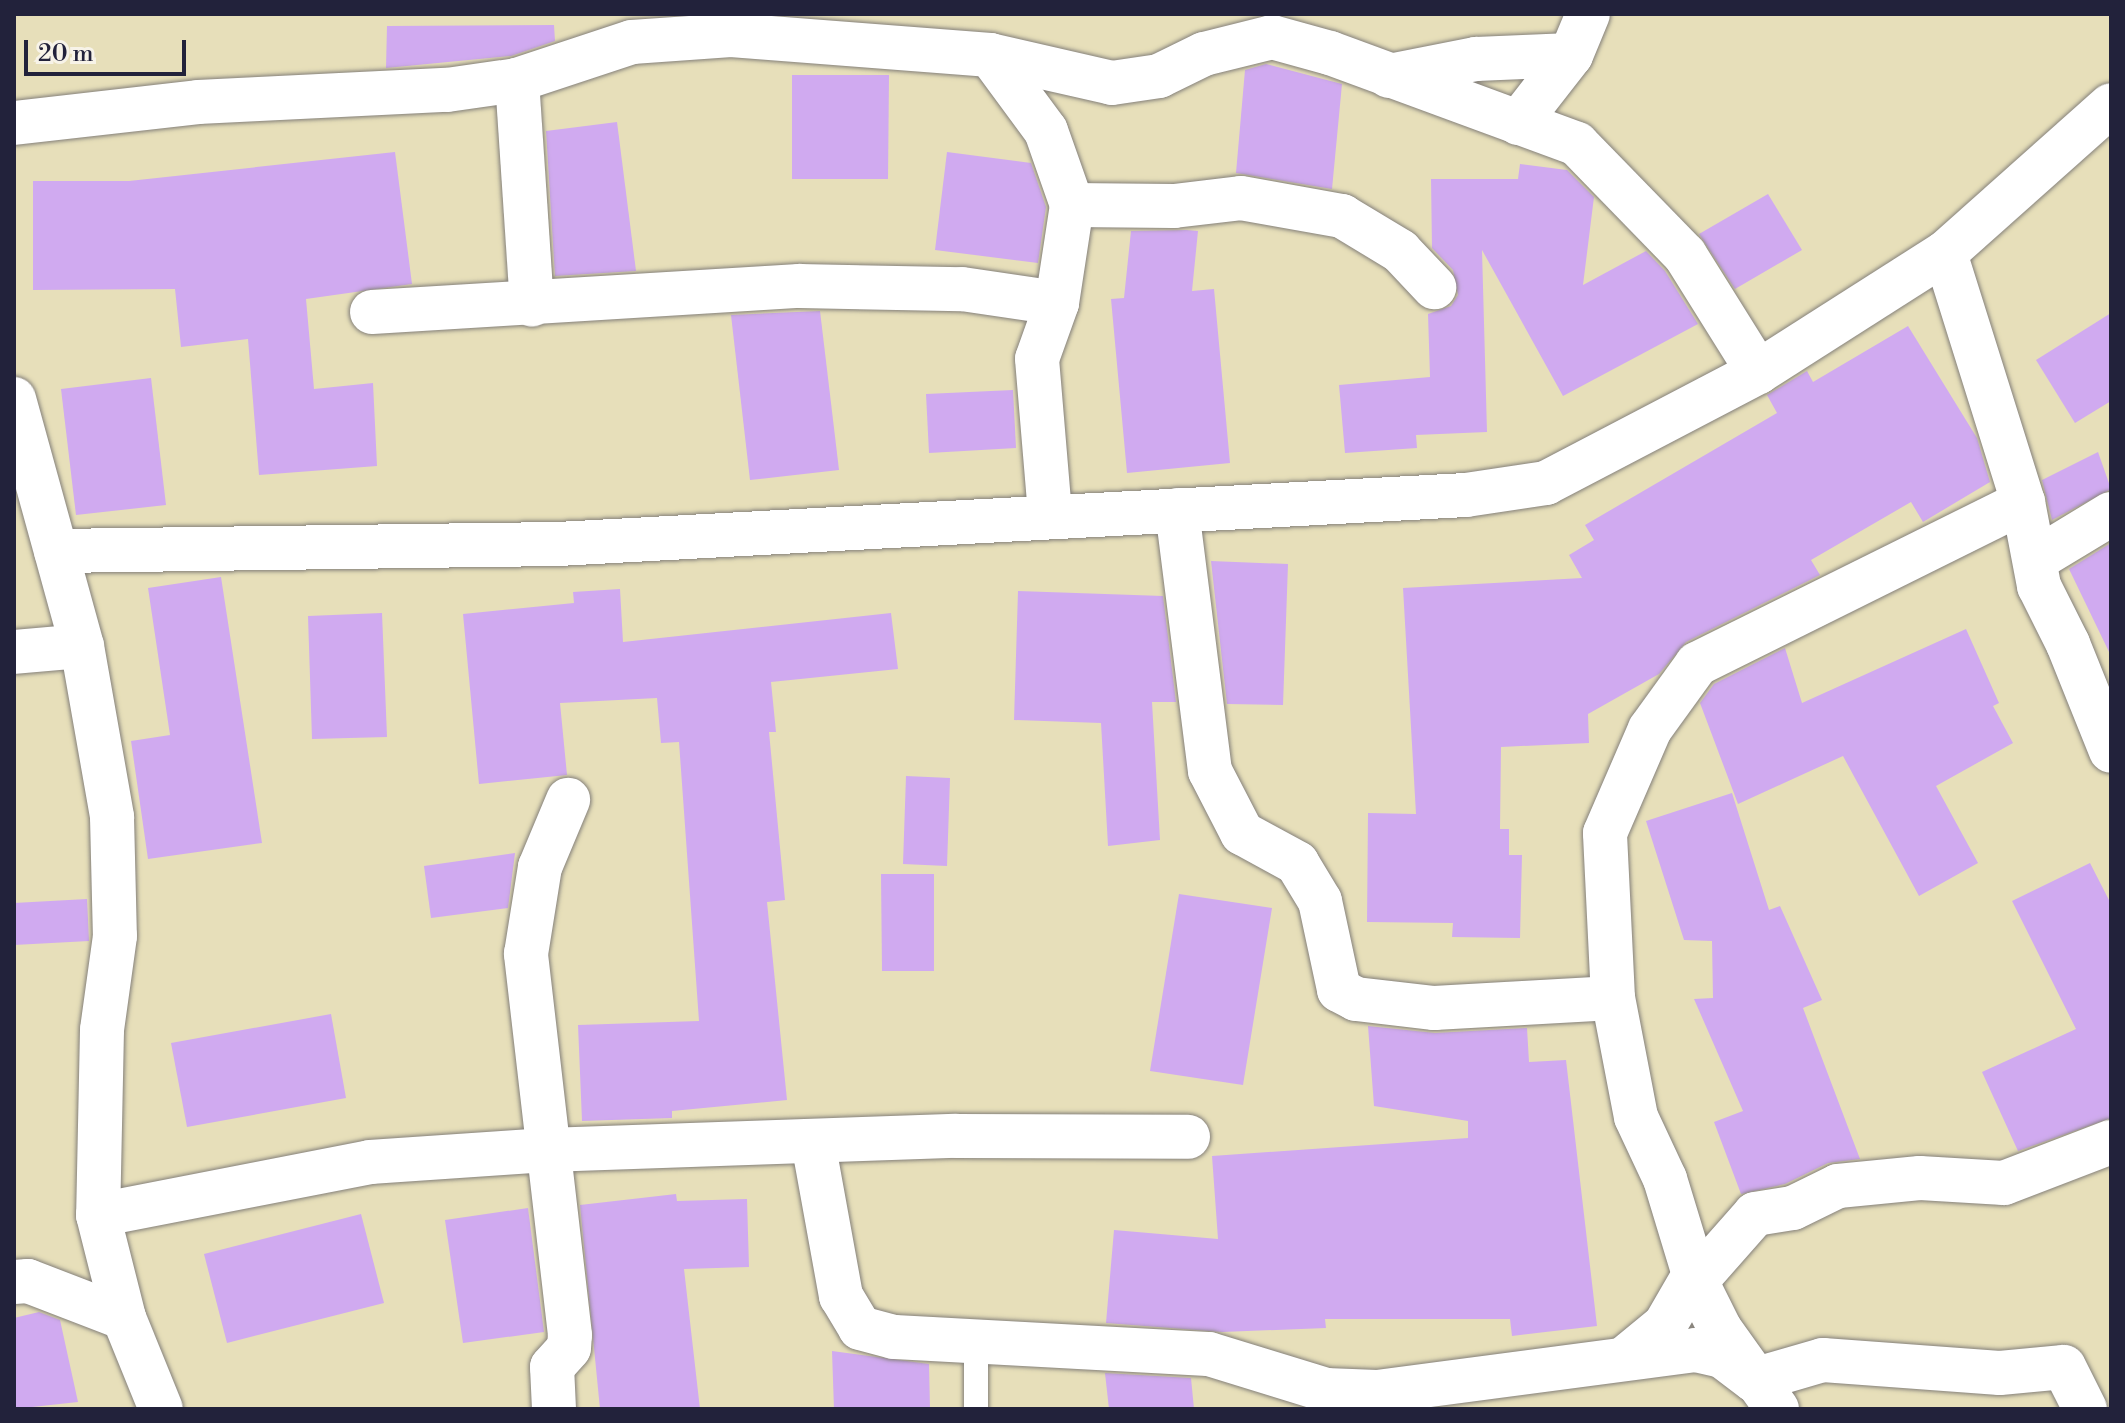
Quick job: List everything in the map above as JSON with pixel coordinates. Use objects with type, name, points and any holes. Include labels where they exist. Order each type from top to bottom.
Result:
[{"type":"street","points":[[1518,123],[1571,55],[1588,14]]},
{"type":"street","points":[[14,123],[198,102],[447,90],[517,80],[607,32],[632,42],[731,35],[990,55],[1112,83],[1159,76],[1204,54],[1272,37],[1577,144],[1619,183],[1685,255],[1758,372]]},
{"type":"street","points":[[990,55],[1046,131],[1072,205],[1057,303],[1037,359],[1050,515]]},
{"type":"street","points":[[1389,76],[1476,59],[1571,55]]},
{"type":"street","points":[[517,80],[532,304]]},
{"type":"street","points":[[56,551],[558,544],[1050,515],[1466,495],[1546,483],[1758,372],[1945,253],[2111,105]]},
{"type":"street","points":[[1072,205],[1174,206],[1241,198],[1342,216],[1400,251],[1434,287]]},
{"type":"street","points":[[1945,253],[2023,502],[2039,586],[2068,644],[2111,751]]},
{"type":"street","points":[[372,312],[799,286],[962,289],[1057,303]]},
{"type":"street","points":[[14,399],[82,646],[112,817],[115,936],[102,1030],[98,1215],[124,1318],[161,1409]]},
{"type":"street","points":[[1766,1394],[1695,1278],[1665,1179],[1636,1117],[1613,998],[1605,833],[1650,729],[1697,664],[2023,502]]},
{"type":"street","points":[[1177,510],[1210,771],[1242,833],[1297,863],[1312,889],[1339,990],[1356,999],[1434,1008],[1613,998]]},
{"type":"street","points":[[2035,560],[2111,514]]},
{"type":"street","points":[[14,652],[82,646]]},
{"type":"street","points":[[554,1409],[552,1367],[569,1348],[570,1335],[526,954],[540,867],[568,800]]},
{"type":"street","points":[[98,1215],[370,1162],[547,1150],[813,1142],[1188,1137]]},
{"type":"street","points":[[813,1142],[841,1296],[860,1328],[894,1337],[976,1344],[1209,1354],[1326,1390],[1377,1392],[1696,1350],[1722,1356],[1766,1394]]},
{"type":"street","points":[[1625,1358],[1665,1325],[1695,1278],[1755,1214],[1793,1208],[1838,1186],[1920,1178],[2004,1183],[2111,1142]]},
{"type":"street","points":[[14,1282],[28,1281],[124,1318]]},
{"type":"street","points":[[1766,1394],[1823,1360],[2000,1373],[2064,1367],[2085,1409]]},
{"type":"lane","points":[[976,1344],[976,1409]]},
{"type":"building","points":[[554,25],[555,41],[511,56],[386,68],[387,26]]},
{"type":"building","points":[[1266,64],[1342,84],[1332,189],[1236,173],[1245,70]]},
{"type":"building","points":[[792,75],[889,75],[888,179],[792,179]]},
{"type":"building","points":[[617,122],[636,271],[555,276],[546,131]]},
{"type":"building","points":[[395,152],[412,284],[306,299],[314,389],[373,383],[377,466],[259,475],[248,339],[181,347],[175,289],[33,290],[33,181],[129,181]]},
{"type":"building","points":[[947,152],[1031,163],[1046,207],[1038,263],[935,250]]},
{"type":"building","points":[[1520,164],[1567,170],[1594,197],[1583,285],[1646,251],[1665,271],[1698,324],[1563,396],[1482,250],[1487,432],[1416,435],[1417,448],[1345,453],[1339,385],[1430,377],[1428,314],[1451,306],[1458,295],[1453,270],[1432,248],[1431,179],[1518,179]]},
{"type":"building","points":[[1768,194],[1802,250],[1735,289],[1699,234]]},
{"type":"building","points":[[1131,231],[1198,231],[1192,291],[1214,289],[1230,463],[1127,473],[1111,299],[1124,298]]},
{"type":"building","points":[[820,311],[839,470],[750,480],[731,315]]},
{"type":"building","points":[[2111,313],[2111,401],[2075,423],[2036,360]]},
{"type":"building","points":[[1908,326],[1977,438],[1990,482],[1923,522],[1911,502],[1811,560],[1820,575],[1686,642],[1659,674],[1588,714],[1589,743],[1501,747],[1500,829],[1509,829],[1509,855],[1522,855],[1520,938],[1452,937],[1453,923],[1367,922],[1368,813],[1416,814],[1403,588],[1582,578],[1569,555],[1594,540],[1585,525],[1777,413],[1767,395],[1807,371],[1813,382]]},
{"type":"building","points":[[151,378],[166,505],[76,515],[61,389]]},
{"type":"building","points":[[1013,390],[1016,448],[929,453],[926,394]]},
{"type":"building","points":[[2098,452],[2111,489],[2052,520],[2042,480]]},
{"type":"building","points":[[2111,543],[2111,656],[2069,569]]},
{"type":"building","points":[[1211,561],[1288,564],[1283,705],[1227,704]]},
{"type":"building","points":[[221,577],[262,843],[148,859],[131,741],[170,735],[148,588]]},
{"type":"building","points":[[620,589],[623,642],[891,613],[898,669],[771,682],[776,732],[769,732],[785,900],[767,902],[787,1100],[672,1111],[672,1118],[582,1121],[578,1025],[699,1021],[679,742],[661,743],[657,698],[560,703],[567,775],[479,784],[463,614],[574,603],[573,592]]},
{"type":"building","points":[[1018,591],[1163,596],[1176,702],[1152,702],[1160,840],[1108,846],[1101,723],[1014,720]]},
{"type":"building","points":[[382,613],[387,737],[312,739],[308,616]]},
{"type":"building","points":[[1966,629],[1999,703],[1993,706],[2013,743],[1936,786],[1978,863],[1919,896],[1843,756],[1738,804],[1700,703],[1714,684],[1785,648],[1802,703]]},
{"type":"building","points":[[906,776],[950,778],[947,866],[903,864]]},
{"type":"building","points":[[1732,793],[1769,910],[1780,906],[1822,1000],[1803,1008],[1860,1159],[1828,1163],[1785,1184],[1741,1194],[1714,1122],[1743,1111],[1694,999],[1713,998],[1712,941],[1684,940],[1646,821]]},
{"type":"building","points":[[515,853],[508,908],[431,918],[424,866]]},
{"type":"building","points":[[2090,863],[2111,904],[2111,1118],[2018,1151],[1982,1072],[2076,1029],[2012,901]]},
{"type":"building","points":[[881,874],[934,874],[934,971],[882,971]]},
{"type":"building","points":[[1179,894],[1272,908],[1243,1085],[1150,1071]]},
{"type":"building","points":[[87,899],[89,941],[14,945],[14,903]]},
{"type":"building","points":[[331,1014],[346,1098],[187,1127],[171,1043]]},
{"type":"building","points":[[1368,1026],[1435,1033],[1527,1028],[1529,1062],[1566,1060],[1597,1326],[1512,1336],[1510,1319],[1325,1319],[1326,1328],[1222,1332],[1106,1323],[1114,1230],[1218,1239],[1212,1156],[1468,1138],[1468,1121],[1374,1106]]},
{"type":"building","points":[[676,1194],[677,1201],[747,1199],[749,1267],[684,1269],[700,1409],[600,1409],[580,1205]]},
{"type":"building","points":[[528,1208],[544,1332],[463,1343],[445,1220]]},
{"type":"building","points":[[361,1214],[384,1303],[227,1343],[204,1254]]},
{"type":"building","points":[[39,1312],[60,1320],[78,1402],[14,1409],[14,1318]]},
{"type":"building","points":[[832,1351],[929,1364],[930,1409],[834,1409]]},
{"type":"building","points":[[1105,1373],[1191,1378],[1194,1409],[1109,1409]]}]
